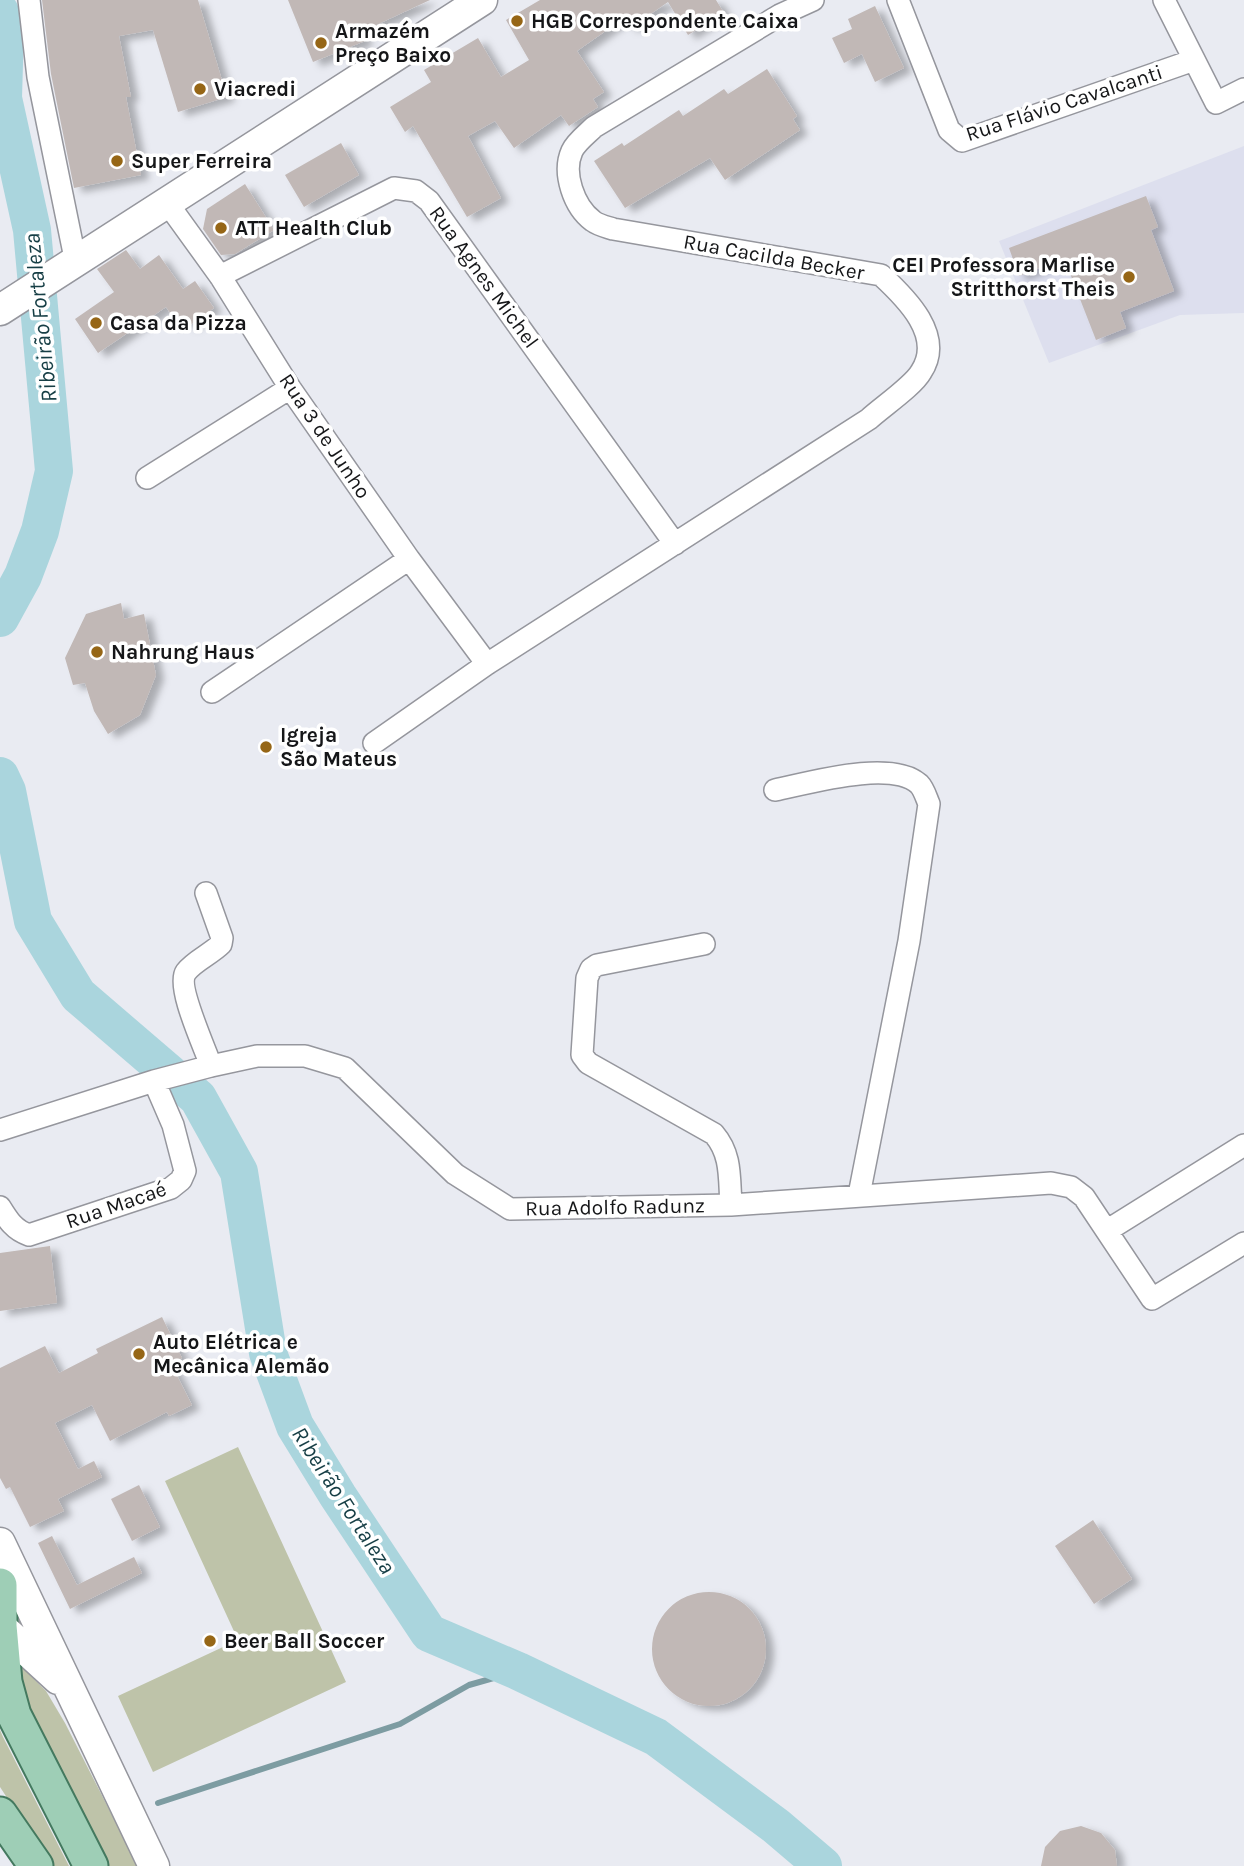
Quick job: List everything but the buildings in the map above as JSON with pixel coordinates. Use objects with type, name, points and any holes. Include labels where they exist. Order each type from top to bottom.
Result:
[{"type":"main road","points":[[0,1585],[0,1626],[5,1682],[14,1715],[91,1866]]},
{"type":"main road","points":[[0,1814],[36,1866]]},
{"type":"street","points":[[29,0],[67,268]]},
{"type":"street","points":[[6,306],[482,0]]},
{"type":"street","name":"Rua Cacilda Becker","points":[[374,743],[487,664],[869,419],[921,373],[929,353],[924,327],[908,300],[881,275],[613,229],[593,221],[580,206],[569,179],[568,163],[573,149],[594,127],[780,15],[813,0]]},
{"type":"street","name":"Rua Flávio Cavalcanti","points":[[898,0],[949,130],[962,141],[1194,60]]},
{"type":"street","points":[[1164,0],[1216,103],[1244,89]]},
{"type":"street","name":"Rua Agnes Michel","points":[[220,276],[394,188],[416,191],[429,201],[675,544]]},
{"type":"street","name":"Rua 3 de Junho","points":[[168,204],[220,276],[290,388],[409,559],[487,664]]},
{"type":"street","points":[[148,478],[290,388]]},
{"type":"street","points":[[212,692],[409,559]]},
{"type":"street","points":[[775,790],[867,772],[909,777],[922,786],[929,804],[909,941],[859,1195]]},
{"type":"street","points":[[202,1068],[182,981],[188,970],[221,944],[222,939],[206,893]]},
{"type":"street","points":[[704,944],[597,965],[591,969],[587,978],[582,1055],[588,1063],[713,1134],[722,1143],[729,1157],[731,1205]]},
{"type":"street","name":"Rua Adolfo Radunz","points":[[0,1130],[202,1068],[257,1055],[305,1056],[345,1068],[454,1174],[510,1209],[731,1205],[1051,1183],[1071,1187],[1084,1196],[1152,1299],[1244,1243]]},
{"type":"street","name":"Rua Macaé","points":[[0,1207],[8,1221],[19,1231],[29,1235],[171,1188],[181,1180],[185,1171],[158,1080]]},
{"type":"street","points":[[1108,1230],[1244,1145]]},
{"type":"street","points":[[0,1543],[154,1866]]},
{"type":"street","points":[[0,1626],[71,1692]]},
{"type":"shaded area","name":"CEI Professora Marlise Stritthorst Theis","points":[[1244,146],[1244,313],[1180,315],[1049,363],[999,241]]},
{"type":"green space","points":[[238,1447],[346,1682],[153,1772],[118,1696],[238,1640],[165,1481]]},
{"type":"green space","points":[[9,1654],[46,1691],[138,1866],[98,1866],[26,1721]]},
{"type":"green space","points":[[0,1730],[69,1866],[52,1866],[0,1787]]},
{"type":"waterway","name":"Ribeirão Fortaleza","points":[[0,12],[5,30],[3,98],[32,230],[54,471],[40,531],[23,576],[0,618]]},
{"type":"waterway","name":"Ribeirão Fortaleza","points":[[0,776],[7,791],[33,921],[78,995],[198,1098],[239,1172],[268,1353],[295,1426],[429,1633],[518,1671],[656,1737],[776,1826],[823,1866]]},
{"type":"waterway","points":[[158,1803],[400,1724],[469,1685],[518,1671]]},
{"type":"place","name":"HGB Correspondente Caixa","points":[[517,21]]},
{"type":"place","name":"Armazém Preço Baixo","points":[[321,43]]},
{"type":"place","name":"Viacredi","points":[[200,89]]},
{"type":"place","name":"Super Ferreira","points":[[117,161]]},
{"type":"place","name":"ATT Health Club","points":[[221,228]]},
{"type":"place","name":"CEI Professora Marlise Stritthorst Theis","points":[[1129,277]]},
{"type":"place","name":"Casa da Pizza","points":[[96,323]]},
{"type":"place","name":"Nahrung Haus","points":[[97,652]]},
{"type":"place","name":"Igreja São Mateus","points":[[266,747]]},
{"type":"place","name":"Auto Elétrica e Mecânica Alemão","points":[[139,1354]]},
{"type":"place","name":"Beer Ball Soccer","points":[[210,1641]]}]
